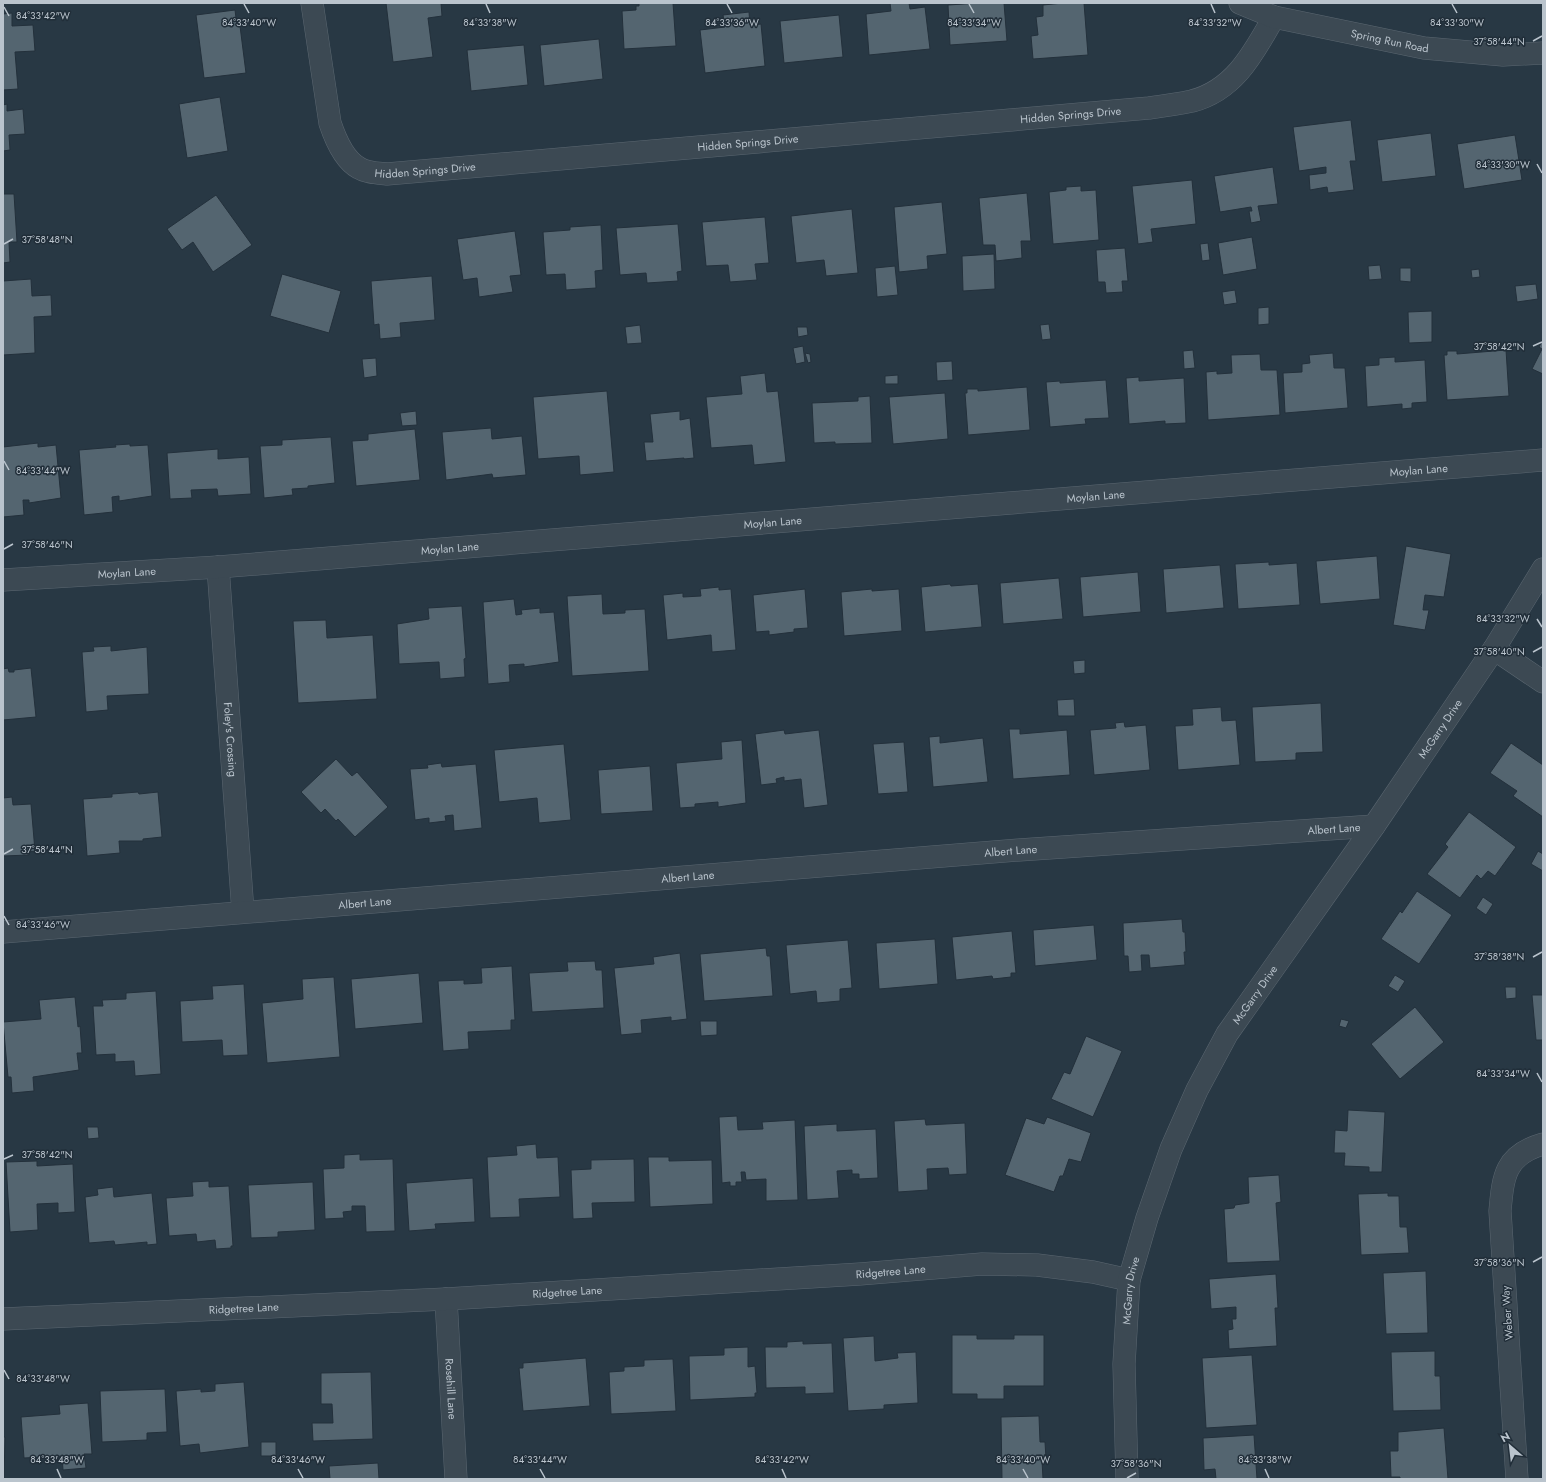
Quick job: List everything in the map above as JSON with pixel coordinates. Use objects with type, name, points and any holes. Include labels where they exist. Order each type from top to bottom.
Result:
[{"type":"street","name":"Hidden Springs Drive","points":[[312,3],[330,123],[334,137],[348,159],[358,168],[370,172],[387,174],[1149,108],[1193,100],[1221,88],[1240,72],[1249,60],[1274,17]]},
{"type":"street","name":"Spring Run Road","points":[[1240,3],[1274,17],[1424,48],[1503,55],[1543,53]]},
{"type":"street","name":"Moylan Lane","points":[[3,580],[218,567],[1543,460]]},
{"type":"street","name":"Foley's Crossing","points":[[218,567],[243,912]]},
{"type":"street","name":"McGarry Drive","points":[[1127,1479],[1124,1364],[1129,1280],[1147,1218],[1168,1156],[1197,1090],[1227,1034],[1374,826],[1494,649],[1543,569]]},
{"type":"street","points":[[1494,649],[1543,682]]},
{"type":"street","name":"Albert Lane","points":[[3,932],[1026,850],[1374,826]]},
{"type":"street","name":"Weber Way","points":[[1517,1479],[1500,1211],[1503,1180],[1515,1158],[1531,1147],[1543,1144]]},
{"type":"street","name":"Ridgetree Lane","points":[[3,1319],[446,1299],[860,1274],[982,1264],[1037,1265],[1093,1272],[1129,1280]]},
{"type":"street","name":"Rosehill Lane","points":[[446,1299],[456,1479]]},
{"type":"building","points":[[386,3],[441,3],[442,16],[428,18],[433,57],[393,62]]},
{"type":"building","points":[[639,3],[673,3],[676,46],[624,49],[622,11],[636,10],[636,6],[639,6]]},
{"type":"building","points":[[890,3],[909,3],[910,9],[925,7],[930,49],[869,55],[866,14],[891,11]]},
{"type":"building","points":[[1004,3],[1007,41],[950,45],[948,5]]},
{"type":"building","points":[[1084,3],[1088,55],[1033,59],[1031,36],[1038,35],[1036,17],[1043,16],[1043,5]]},
{"type":"building","points":[[235,10],[237,26],[240,26],[246,73],[204,78],[196,15]]},
{"type":"building","points":[[749,12],[750,25],[761,24],[765,66],[705,73],[700,30],[725,27],[723,15]]},
{"type":"building","points":[[12,13],[12,26],[33,25],[35,51],[15,52],[18,89],[3,90],[3,14]]},
{"type":"building","points":[[839,15],[843,57],[784,63],[780,21]]},
{"type":"building","points":[[599,39],[603,79],[544,86],[540,45]]},
{"type":"building","points":[[524,45],[528,85],[471,91],[467,50]]},
{"type":"building","points":[[220,97],[228,151],[187,158],[179,104]]},
{"type":"building","points":[[7,104],[7,111],[23,109],[25,134],[9,135],[10,150],[3,151],[3,105]]},
{"type":"building","points":[[1351,120],[1356,161],[1350,161],[1354,190],[1328,193],[1327,187],[1310,190],[1309,175],[1326,173],[1326,167],[1299,171],[1293,127]]},
{"type":"building","points":[[1431,133],[1436,176],[1382,182],[1377,140]]},
{"type":"building","points":[[1515,135],[1522,180],[1464,189],[1457,144]]},
{"type":"building","points":[[1273,167],[1278,204],[1258,206],[1261,221],[1251,223],[1249,211],[1252,211],[1251,207],[1220,212],[1214,176]]},
{"type":"building","points":[[1192,180],[1196,224],[1151,229],[1153,242],[1138,244],[1132,186]]},
{"type":"building","points":[[1081,186],[1081,191],[1096,190],[1099,240],[1053,244],[1049,192],[1066,190],[1066,187]]},
{"type":"building","points":[[1027,193],[1031,241],[1021,241],[1022,258],[996,261],[995,245],[983,245],[979,198]]},
{"type":"building","points":[[3,194],[14,194],[17,242],[9,242],[10,262],[3,263]]},
{"type":"building","points":[[216,195],[252,245],[213,272],[193,242],[182,250],[167,229]]},
{"type":"building","points":[[942,202],[947,254],[927,256],[928,269],[899,272],[894,207]]},
{"type":"building","points":[[852,209],[858,273],[826,276],[824,260],[796,263],[791,216]]},
{"type":"building","points":[[765,217],[769,263],[755,264],[757,280],[730,282],[728,265],[706,266],[702,222]]},
{"type":"building","points":[[678,224],[682,271],[677,272],[678,281],[647,283],[646,273],[620,275],[616,228]]},
{"type":"building","points":[[601,225],[603,270],[595,271],[596,288],[566,290],[565,274],[546,275],[543,232],[570,230],[570,227]]},
{"type":"building","points":[[515,231],[521,275],[510,276],[513,292],[479,297],[477,278],[463,280],[457,239]]},
{"type":"building","points":[[1252,237],[1257,269],[1223,275],[1218,243]]},
{"type":"building","points":[[1208,243],[1210,260],[1202,261],[1200,244]]},
{"type":"building","points":[[1125,248],[1128,281],[1122,281],[1123,292],[1106,293],[1105,282],[1098,282],[1096,250]]},
{"type":"building","points":[[994,254],[995,289],[963,291],[962,256]]},
{"type":"building","points":[[1380,265],[1382,279],[1369,280],[1368,266]]},
{"type":"building","points":[[895,266],[898,295],[877,297],[875,268]]},
{"type":"building","points":[[1400,268],[1411,268],[1411,282],[1400,281]]},
{"type":"building","points":[[1479,269],[1480,277],[1472,278],[1471,270]]},
{"type":"building","points":[[282,274],[341,291],[329,333],[270,316]]},
{"type":"building","points":[[432,276],[435,320],[400,323],[401,337],[380,339],[379,324],[374,325],[371,281]]},
{"type":"building","points":[[31,279],[32,296],[51,295],[52,316],[34,317],[35,353],[3,355],[3,281]]},
{"type":"building","points":[[1536,284],[1538,299],[1517,302],[1515,286]]},
{"type":"building","points":[[1235,290],[1237,303],[1224,305],[1222,292]]},
{"type":"building","points":[[1269,307],[1269,324],[1258,325],[1258,308]]},
{"type":"building","points":[[1432,311],[1432,342],[1409,343],[1408,312]]},
{"type":"building","points":[[1049,324],[1051,339],[1042,340],[1040,325]]},
{"type":"building","points":[[640,325],[642,343],[627,344],[625,327]]},
{"type":"building","points":[[797,327],[807,327],[808,335],[798,337]]},
{"type":"building","points":[[1543,339],[1543,374],[1532,369],[1542,349],[1539,347]]},
{"type":"building","points":[[803,346],[805,362],[796,364],[793,348]]},
{"type":"building","points":[[1193,350],[1195,368],[1184,369],[1183,351]]},
{"type":"building","points":[[1506,350],[1509,396],[1447,400],[1444,355],[1447,355],[1447,351],[1457,351],[1457,354]]},
{"type":"building","points":[[805,353],[810,354],[811,362],[808,363]]},
{"type":"building","points":[[1333,353],[1334,368],[1345,368],[1348,408],[1285,413],[1283,373],[1302,372],[1302,364],[1310,363],[1309,355]]},
{"type":"building","points":[[1260,354],[1261,370],[1277,370],[1280,415],[1208,420],[1206,372],[1217,371],[1217,374],[1232,373],[1231,355]]},
{"type":"building","points":[[1395,357],[1395,362],[1425,360],[1427,402],[1412,403],[1412,408],[1402,409],[1402,404],[1367,407],[1365,366],[1379,365],[1379,358]]},
{"type":"building","points":[[376,358],[377,376],[364,378],[362,359]]},
{"type":"building","points":[[952,361],[953,380],[937,381],[936,362]]},
{"type":"building","points":[[765,373],[767,392],[778,391],[786,462],[754,465],[752,445],[711,448],[706,397],[742,394],[740,376]]},
{"type":"building","points":[[898,375],[898,384],[885,384],[885,376]]},
{"type":"building","points":[[1139,377],[1139,381],[1184,378],[1186,423],[1165,424],[1165,421],[1129,424],[1126,378]]},
{"type":"building","points":[[1106,380],[1109,418],[1085,419],[1086,424],[1050,427],[1046,382],[1060,381],[1060,383]]},
{"type":"building","points":[[1027,387],[1030,430],[968,435],[965,393],[967,393],[967,389],[978,389],[978,391]]},
{"type":"building","points":[[607,391],[614,472],[580,475],[579,456],[538,459],[533,397]]},
{"type":"building","points":[[945,393],[948,439],[893,444],[889,397]]},
{"type":"building","points":[[870,396],[872,443],[814,443],[812,403],[858,401],[858,397]]},
{"type":"building","points":[[416,411],[417,425],[402,426],[400,413]]},
{"type":"building","points":[[680,411],[680,420],[690,418],[694,458],[646,461],[644,442],[653,442],[650,414]]},
{"type":"building","points":[[491,428],[492,439],[522,436],[526,475],[493,478],[492,474],[446,480],[442,432]]},
{"type":"building","points":[[415,429],[420,480],[356,486],[352,441],[368,440],[368,434]]},
{"type":"building","points":[[331,437],[335,483],[308,486],[308,488],[292,489],[293,495],[264,498],[260,446],[282,445],[282,440]]},
{"type":"building","points":[[38,443],[38,447],[56,445],[61,498],[29,503],[29,500],[23,500],[24,515],[3,517],[3,447]]},
{"type":"building","points":[[130,444],[130,446],[148,445],[152,496],[119,501],[119,496],[112,497],[113,512],[84,515],[79,450],[116,447],[115,445]]},
{"type":"building","points":[[218,449],[218,459],[249,457],[251,494],[218,496],[217,489],[191,490],[192,498],[170,499],[167,453]]},
{"type":"building","points":[[1406,546],[1451,554],[1444,597],[1425,595],[1423,610],[1429,610],[1425,630],[1393,625]]},
{"type":"building","points":[[1377,556],[1380,599],[1320,604],[1316,561]]},
{"type":"building","points":[[1269,562],[1269,565],[1297,563],[1300,605],[1238,609],[1235,564]]},
{"type":"building","points":[[1220,565],[1224,608],[1166,613],[1163,569]]},
{"type":"building","points":[[1138,572],[1141,612],[1083,617],[1080,577]]},
{"type":"building","points":[[1059,578],[1063,619],[1003,624],[1000,583]]},
{"type":"building","points":[[950,584],[951,586],[978,584],[982,627],[925,632],[921,587]]},
{"type":"building","points":[[719,587],[719,590],[731,589],[736,650],[712,652],[711,635],[667,640],[663,595],[683,593],[683,597],[701,596],[700,589]]},
{"type":"building","points":[[805,589],[808,628],[794,629],[794,632],[769,635],[769,631],[756,632],[753,595]]},
{"type":"building","points":[[872,589],[872,591],[899,589],[902,631],[844,636],[841,592]]},
{"type":"building","points":[[602,594],[603,614],[625,613],[625,610],[645,609],[649,671],[572,676],[567,596]]},
{"type":"building","points":[[514,599],[516,615],[522,614],[521,610],[540,608],[540,613],[554,612],[559,662],[524,667],[524,664],[509,665],[510,682],[488,684],[483,602]]},
{"type":"building","points":[[462,606],[466,658],[464,659],[465,677],[440,679],[439,662],[399,664],[397,624],[429,619],[428,608]]},
{"type":"building","points":[[326,620],[327,638],[373,635],[377,699],[298,703],[293,621]]},
{"type":"building","points":[[111,646],[111,651],[147,647],[149,694],[107,696],[108,710],[86,712],[82,652],[94,651],[93,647]]},
{"type":"building","points":[[1085,660],[1085,673],[1074,674],[1073,661]]},
{"type":"building","points":[[8,668],[9,672],[14,672],[14,670],[31,668],[36,717],[3,720],[3,669]]},
{"type":"building","points":[[1074,699],[1075,716],[1058,716],[1057,700]]},
{"type":"building","points":[[1321,703],[1323,752],[1296,753],[1296,760],[1255,762],[1252,707]]},
{"type":"building","points":[[1221,707],[1222,721],[1236,720],[1240,765],[1178,770],[1175,726],[1193,725],[1192,709]]},
{"type":"building","points":[[1124,722],[1125,727],[1146,725],[1150,770],[1094,775],[1090,730],[1116,728],[1115,723]]},
{"type":"building","points":[[1009,729],[1020,729],[1020,734],[1067,730],[1070,775],[1013,779]]},
{"type":"building","points":[[784,730],[785,734],[819,730],[828,805],[804,808],[801,779],[784,781],[784,777],[776,779],[777,783],[761,785],[755,734]]},
{"type":"building","points":[[940,736],[940,743],[983,738],[988,782],[933,787],[929,737]]},
{"type":"building","points":[[742,740],[746,803],[718,807],[718,802],[695,804],[695,807],[680,808],[676,763],[722,759],[721,742]]},
{"type":"building","points":[[904,742],[908,792],[878,794],[873,744]]},
{"type":"building","points":[[1511,743],[1543,765],[1543,817],[1513,796],[1517,791],[1490,773]]},
{"type":"building","points":[[564,744],[571,820],[539,823],[537,798],[499,802],[494,750]]},
{"type":"building","points":[[336,759],[352,776],[357,772],[388,807],[355,837],[338,819],[336,821],[325,809],[321,813],[301,792]]},
{"type":"building","points":[[441,763],[442,767],[476,764],[482,828],[454,831],[453,815],[445,816],[446,821],[429,823],[429,818],[415,820],[410,769],[428,768],[427,765]]},
{"type":"building","points":[[650,766],[653,811],[601,814],[598,770]]},
{"type":"building","points":[[138,792],[139,794],[158,792],[162,837],[143,839],[143,841],[119,841],[120,853],[87,856],[83,799],[112,797],[112,794]]},
{"type":"building","points":[[12,797],[13,805],[31,804],[35,851],[29,852],[29,855],[3,856],[3,798]]},
{"type":"building","points":[[1469,812],[1516,847],[1495,876],[1488,871],[1481,879],[1477,875],[1460,898],[1427,874],[1448,847],[1445,844]]},
{"type":"building","points":[[1538,851],[1543,854],[1543,871],[1531,864]]},
{"type":"building","points":[[1417,891],[1452,915],[1419,964],[1381,939],[1400,911],[1402,913]]},
{"type":"building","points":[[1483,897],[1493,904],[1486,915],[1476,908]]},
{"type":"building","points":[[1182,919],[1183,932],[1185,932],[1185,965],[1150,968],[1149,955],[1141,955],[1142,971],[1129,972],[1128,956],[1124,956],[1123,923]]},
{"type":"building","points":[[1094,925],[1097,960],[1035,966],[1033,930]]},
{"type":"building","points":[[1012,931],[1016,973],[1011,973],[1011,977],[993,979],[992,976],[956,980],[952,937]]},
{"type":"building","points":[[935,939],[938,984],[879,989],[876,943]]},
{"type":"building","points":[[848,940],[852,988],[840,989],[840,1001],[817,1003],[816,991],[790,994],[786,945]]},
{"type":"building","points":[[766,948],[767,956],[770,956],[773,996],[704,1001],[700,954]]},
{"type":"building","points":[[680,953],[687,1019],[671,1021],[671,1017],[641,1020],[642,1033],[621,1035],[614,968],[654,964],[653,957]]},
{"type":"building","points":[[595,961],[596,970],[602,970],[604,1008],[532,1012],[529,973],[568,971],[567,962]]},
{"type":"building","points":[[512,966],[515,1020],[511,1020],[511,1030],[468,1032],[469,1049],[443,1051],[438,981],[464,980],[464,984],[482,983],[481,968]]},
{"type":"building","points":[[419,973],[423,1023],[355,1029],[351,979]]},
{"type":"building","points":[[1395,975],[1405,981],[1398,992],[1388,986]]},
{"type":"building","points":[[334,977],[340,1057],[267,1063],[262,1003],[303,999],[302,979]]},
{"type":"building","points":[[244,984],[248,1055],[223,1056],[222,1040],[182,1042],[180,1001],[213,999],[212,986]]},
{"type":"building","points":[[1505,987],[1516,987],[1516,998],[1506,999]]},
{"type":"building","points":[[156,991],[161,1074],[135,1076],[134,1061],[115,1062],[115,1054],[96,1055],[93,1006],[103,1006],[102,1000],[126,999],[126,993]]},
{"type":"building","points":[[1532,995],[1543,995],[1543,1040],[1536,1040]]},
{"type":"building","points":[[75,997],[78,1027],[80,1026],[82,1053],[77,1053],[79,1070],[33,1077],[34,1091],[12,1093],[11,1077],[8,1077],[3,1022],[41,1019],[39,1000]]},
{"type":"building","points":[[1415,1007],[1444,1042],[1400,1079],[1371,1044]]},
{"type":"building","points":[[1341,1019],[1349,1021],[1346,1028],[1339,1026]]},
{"type":"building","points":[[700,1021],[717,1021],[717,1035],[701,1036]]},
{"type":"building","points":[[1086,1036],[1122,1051],[1093,1117],[1051,1099],[1064,1072],[1070,1074]]},
{"type":"building","points":[[1348,1110],[1385,1112],[1382,1172],[1369,1172],[1369,1167],[1344,1166],[1345,1153],[1334,1153],[1335,1130],[1347,1131]]},
{"type":"building","points":[[737,1116],[738,1130],[763,1129],[762,1122],[795,1120],[798,1200],[766,1201],[766,1179],[746,1180],[745,1172],[741,1172],[742,1182],[736,1182],[736,1186],[730,1186],[730,1182],[722,1183],[719,1117]]},
{"type":"building","points":[[1047,1117],[1091,1133],[1081,1162],[1069,1159],[1063,1176],[1060,1176],[1054,1192],[1005,1175],[1026,1118],[1044,1124]]},
{"type":"building","points":[[925,1119],[926,1125],[965,1123],[967,1174],[949,1175],[948,1168],[927,1169],[928,1190],[898,1192],[894,1121]]},
{"type":"building","points":[[837,1124],[837,1131],[876,1129],[878,1178],[859,1179],[859,1174],[852,1174],[852,1170],[837,1171],[839,1198],[807,1200],[804,1126]]},
{"type":"building","points":[[87,1127],[98,1127],[99,1138],[88,1139]]},
{"type":"building","points":[[536,1144],[537,1158],[558,1157],[560,1197],[519,1199],[520,1217],[490,1218],[487,1157],[517,1155],[516,1146]]},
{"type":"building","points":[[360,1154],[360,1160],[393,1159],[395,1231],[366,1232],[365,1206],[352,1206],[352,1211],[343,1212],[344,1218],[325,1219],[323,1169],[344,1168],[344,1155]]},
{"type":"building","points":[[648,1157],[669,1157],[669,1161],[712,1160],[713,1204],[650,1207]]},
{"type":"building","points":[[634,1159],[635,1202],[592,1203],[593,1218],[573,1219],[571,1170],[591,1169],[591,1160]]},
{"type":"building","points":[[37,1161],[37,1166],[73,1164],[75,1212],[58,1213],[58,1203],[37,1204],[38,1230],[10,1232],[6,1162]]},
{"type":"building","points":[[1279,1175],[1281,1202],[1276,1203],[1280,1261],[1227,1263],[1224,1209],[1234,1208],[1235,1205],[1249,1203],[1248,1177]]},
{"type":"building","points":[[473,1178],[475,1222],[435,1224],[436,1229],[409,1231],[406,1183]]},
{"type":"building","points":[[209,1181],[209,1187],[229,1186],[233,1246],[231,1246],[231,1248],[216,1249],[215,1240],[197,1242],[196,1234],[169,1236],[166,1198],[193,1196],[192,1182]]},
{"type":"building","points":[[313,1182],[315,1230],[278,1232],[278,1237],[251,1238],[248,1185]]},
{"type":"building","points":[[113,1187],[114,1197],[152,1193],[157,1244],[147,1245],[147,1242],[115,1245],[114,1241],[89,1243],[85,1197],[98,1195],[97,1189]]},
{"type":"building","points":[[1388,1193],[1388,1196],[1399,1196],[1400,1227],[1407,1227],[1409,1253],[1361,1255],[1358,1194]]},
{"type":"building","points":[[1426,1271],[1428,1333],[1386,1334],[1383,1273]]},
{"type":"building","points":[[1276,1274],[1278,1308],[1275,1308],[1277,1346],[1229,1349],[1228,1330],[1233,1329],[1232,1319],[1236,1319],[1236,1307],[1211,1309],[1209,1279]]},
{"type":"building","points":[[952,1335],[977,1335],[977,1339],[1014,1339],[1014,1335],[1044,1335],[1044,1386],[1004,1386],[1004,1399],[977,1399],[977,1394],[952,1394]]},
{"type":"building","points":[[874,1336],[875,1361],[898,1358],[897,1353],[916,1352],[918,1403],[884,1405],[884,1409],[848,1411],[843,1338]]},
{"type":"building","points":[[803,1341],[803,1344],[832,1343],[834,1393],[805,1394],[805,1387],[766,1388],[765,1347],[787,1347],[787,1342]]},
{"type":"building","points":[[748,1347],[748,1367],[755,1366],[757,1393],[755,1393],[755,1397],[690,1400],[689,1356],[724,1355],[724,1348]]},
{"type":"building","points":[[1435,1351],[1435,1376],[1440,1376],[1441,1410],[1393,1411],[1391,1352]]},
{"type":"building","points":[[1252,1355],[1257,1425],[1206,1428],[1202,1358]]},
{"type":"building","points":[[586,1358],[590,1406],[523,1411],[519,1368],[523,1368],[523,1363]]},
{"type":"building","points":[[673,1359],[676,1411],[611,1414],[609,1372],[624,1371],[624,1367],[644,1366],[644,1360]]},
{"type":"building","points":[[371,1372],[373,1439],[313,1441],[312,1423],[333,1423],[332,1404],[321,1404],[321,1373]]},
{"type":"building","points":[[244,1382],[249,1447],[200,1453],[199,1444],[180,1446],[176,1391],[201,1389],[201,1392],[215,1391],[215,1384]]},
{"type":"building","points":[[165,1389],[167,1432],[147,1433],[147,1440],[102,1442],[100,1391]]},
{"type":"building","points":[[88,1403],[92,1454],[84,1454],[86,1468],[63,1470],[62,1456],[24,1458],[21,1417],[60,1414],[59,1405]]},
{"type":"building","points":[[1039,1416],[1040,1442],[1045,1442],[1046,1459],[1042,1460],[1043,1479],[1002,1479],[1001,1417]]},
{"type":"building","points":[[1444,1428],[1448,1479],[1400,1479],[1400,1477],[1391,1477],[1390,1451],[1398,1451],[1398,1432]]},
{"type":"building","points":[[1254,1435],[1257,1479],[1216,1479],[1215,1469],[1204,1470],[1203,1438]]},
{"type":"building","points":[[3,1437],[5,1437],[4,1479],[3,1479]]},
{"type":"building","points":[[261,1442],[276,1442],[276,1456],[261,1456]]},
{"type":"building","points":[[378,1463],[379,1479],[330,1479],[329,1466]]}]
